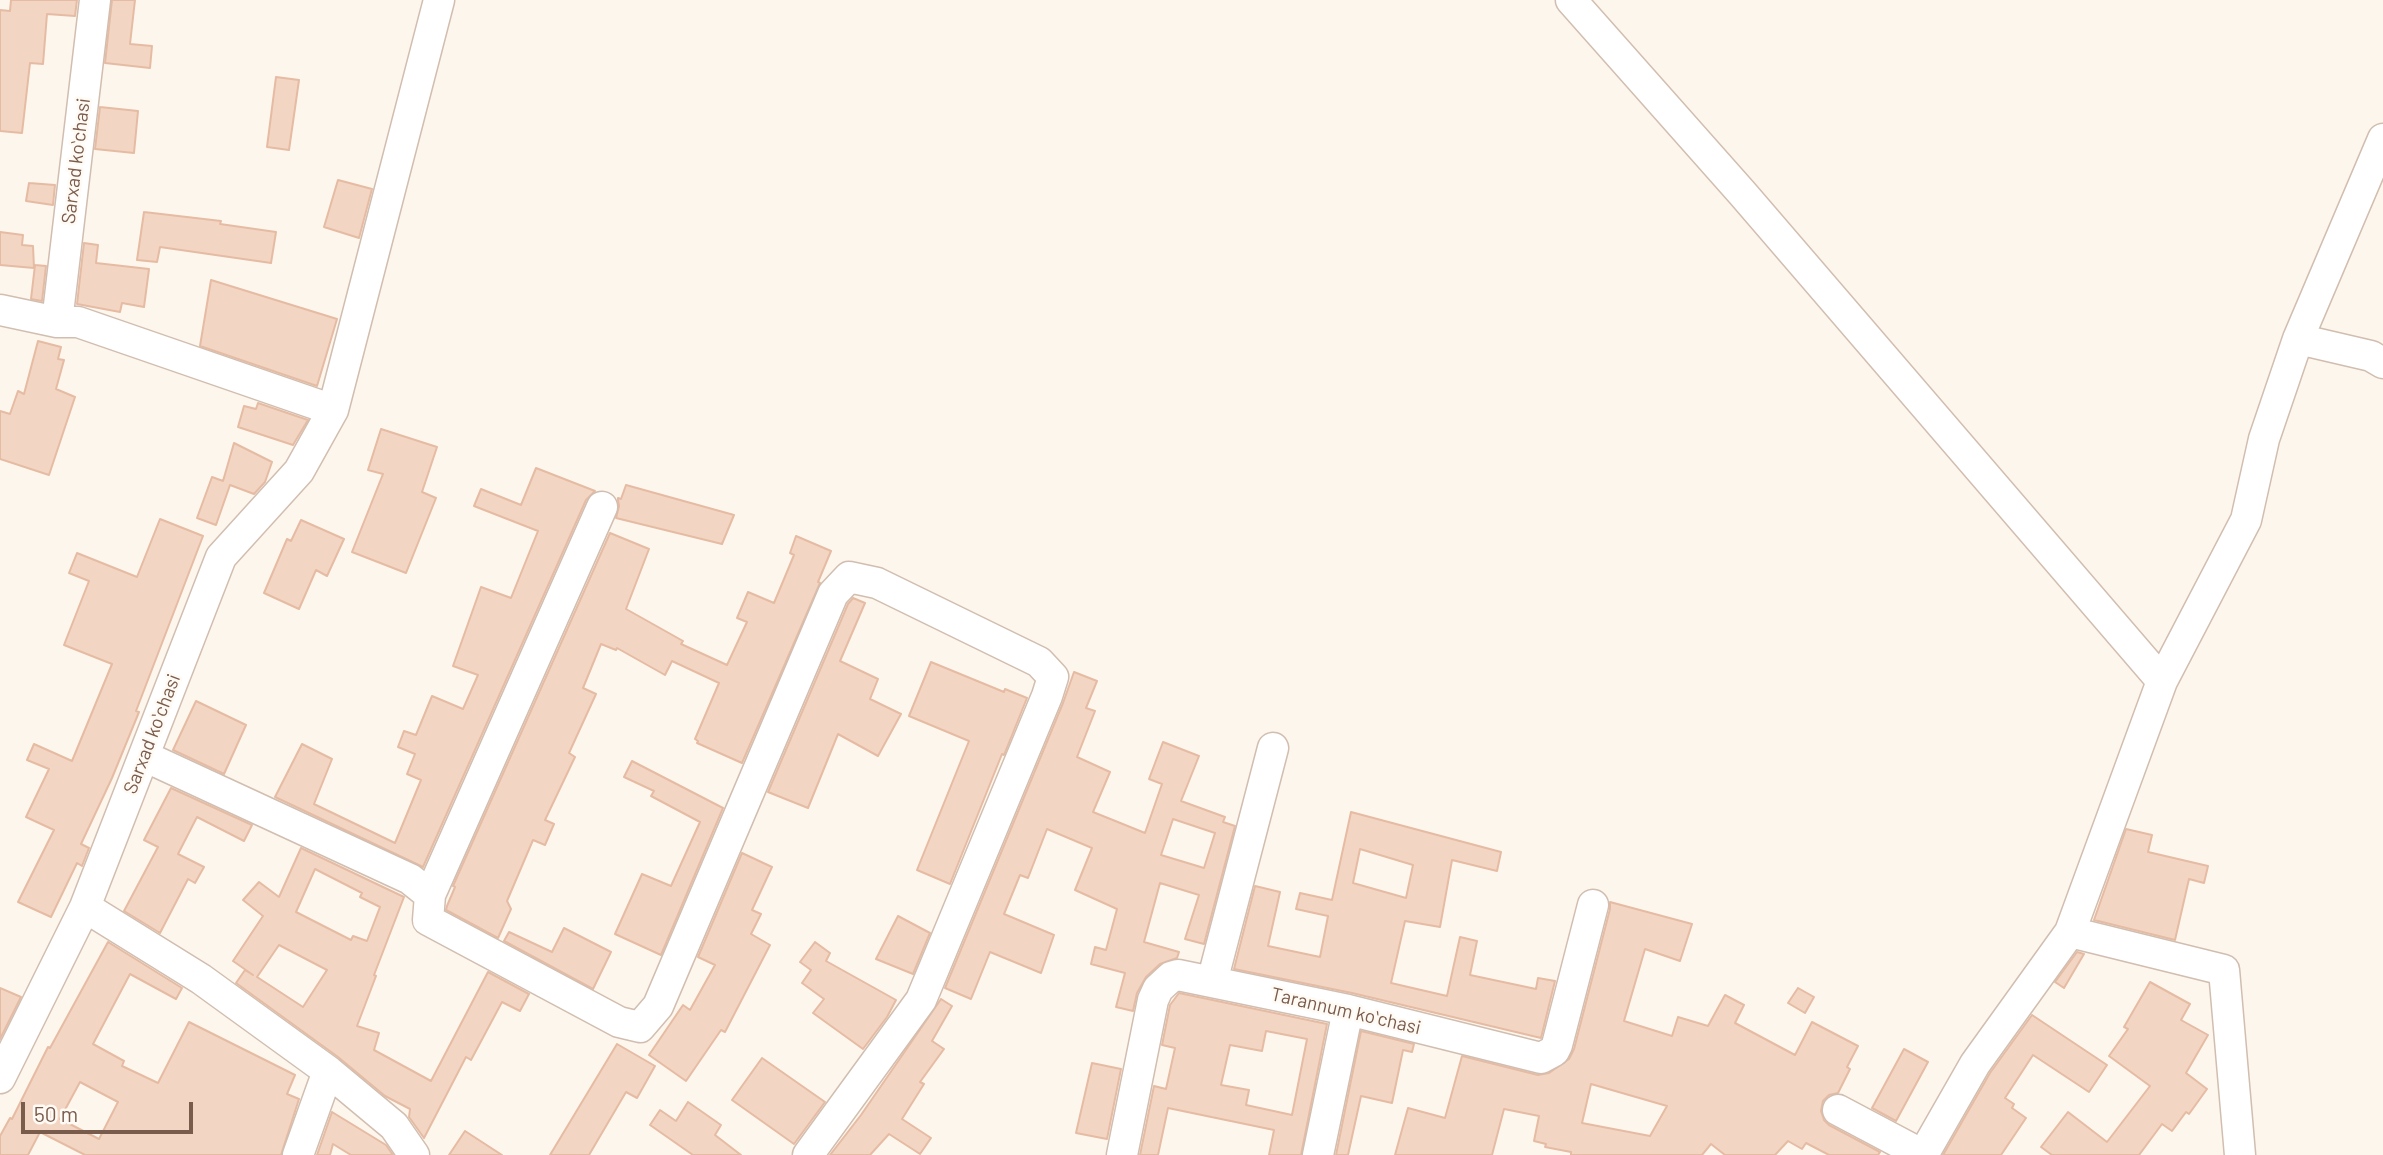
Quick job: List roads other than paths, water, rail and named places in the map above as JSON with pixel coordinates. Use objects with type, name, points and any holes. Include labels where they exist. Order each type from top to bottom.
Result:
[{"type":"street","name":"Sarxad koʻchasi","points":[[57,322],[95,0]]},
{"type":"street","name":"Sarxad koʻchasi","points":[[0,1078],[85,907],[221,557],[299,471],[333,410],[439,0]]},
{"type":"street","points":[[1571,0],[1743,194],[2162,681]]},
{"type":"street","points":[[1838,1110],[1923,1155],[1975,1064],[2070,932],[2162,681],[2246,520],[2264,439],[2298,339],[2383,139]]},
{"type":"street","points":[[0,310],[57,322],[78,323],[333,410]]},
{"type":"street","points":[[2298,339],[2371,356],[2383,363]]},
{"type":"street","points":[[602,507],[430,895],[428,920],[619,1022],[639,1027],[658,1006],[833,594],[849,577],[877,583],[1039,662],[1053,677],[921,1000],[808,1155]]},
{"type":"street","points":[[1212,982],[1273,748]]},
{"type":"street","points":[[144,756],[410,880],[430,895]]},
{"type":"street","name":"Tarannum koʻchasi","points":[[1122,1155],[1153,1000],[1164,981],[1178,975],[1348,1010],[1541,1058],[1548,1056],[1557,1045],[1593,905]]},
{"type":"street","points":[[85,907],[201,979],[328,1071],[394,1126],[414,1155]]},
{"type":"street","points":[[2070,932],[2224,970],[2240,1155]]},
{"type":"street","points":[[1318,1155],[1348,1010]]},
{"type":"street","points":[[298,1155],[328,1071]]}]
